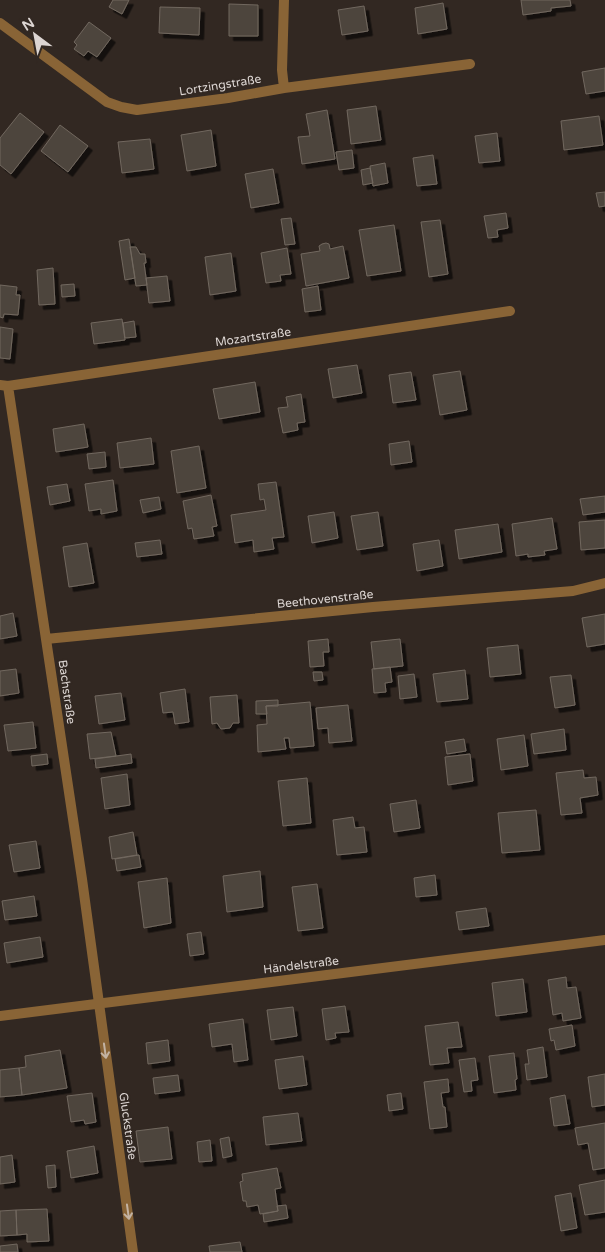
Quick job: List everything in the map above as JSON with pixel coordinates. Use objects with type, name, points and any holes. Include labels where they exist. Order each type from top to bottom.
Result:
[{"type":"street","points":[[284,0],[282,70],[284,88]]},
{"type":"street","name":"Lortzingstraße","points":[[0,23],[107,102],[137,110],[228,98],[284,88],[470,64]]},
{"type":"street","name":"Mozartstraße","points":[[4,385],[510,311]]},
{"type":"street","name":"Bachstraße","points":[[4,385],[46,639],[99,1003]]},
{"type":"street","name":"Beethovenstraße","points":[[46,639],[373,607],[573,591],[605,584]]},
{"type":"street","name":"Händelstraße","points":[[0,1016],[605,940]]},
{"type":"street","name":"Gluckstraße","points":[[99,1003],[133,1252]]},
{"type":"building","points":[[113,0],[129,0],[122,14],[109,7]]},
{"type":"building","points":[[521,0],[570,0],[571,6],[551,8],[551,11],[523,15]]},
{"type":"building","points":[[443,3],[447,29],[418,34],[415,8]]},
{"type":"building","points":[[229,4],[258,5],[258,36],[229,36]]},
{"type":"building","points":[[364,6],[368,31],[342,35],[338,10]]},
{"type":"building","points":[[160,7],[200,8],[199,35],[159,33]]},
{"type":"building","points":[[89,22],[111,38],[97,57],[88,51],[84,56],[74,49],[77,45],[74,42]]},
{"type":"building","points":[[605,68],[605,91],[586,94],[582,72]]},
{"type":"building","points":[[376,106],[381,140],[351,144],[347,110]]},
{"type":"building","points":[[327,110],[335,159],[302,164],[298,137],[310,136],[306,114]]},
{"type":"building","points":[[20,113],[44,132],[11,174],[0,165],[0,138]]},
{"type":"building","points":[[599,116],[603,145],[564,150],[561,121]]},
{"type":"building","points":[[60,125],[88,146],[68,172],[41,151]]},
{"type":"building","points":[[211,130],[216,166],[187,171],[181,135]]},
{"type":"building","points":[[497,133],[500,161],[479,163],[475,136]]},
{"type":"building","points":[[150,139],[154,169],[122,173],[118,142]]},
{"type":"building","points":[[352,150],[354,168],[339,170],[336,152]]},
{"type":"building","points":[[433,155],[437,184],[417,186],[413,158]]},
{"type":"building","points":[[385,163],[388,183],[373,186],[370,166]]},
{"type":"building","points":[[370,168],[373,183],[363,185],[361,170]]},
{"type":"building","points":[[273,169],[279,203],[251,208],[245,174]]},
{"type":"building","points":[[605,192],[605,206],[599,207],[596,193]]},
{"type":"building","points":[[506,213],[508,228],[497,230],[498,237],[488,238],[484,216]]},
{"type":"building","points":[[291,218],[295,244],[285,245],[281,219]]},
{"type":"building","points":[[440,220],[448,274],[429,277],[421,222]]},
{"type":"building","points":[[394,225],[401,271],[367,276],[359,230]]},
{"type":"building","points":[[129,239],[135,278],[125,280],[119,241]]},
{"type":"building","points":[[326,243],[329,244],[330,249],[343,246],[349,278],[306,286],[301,254],[320,251],[319,246]]},
{"type":"building","points":[[130,247],[136,247],[140,254],[145,254],[146,263],[144,263],[147,285],[136,286]]},
{"type":"building","points":[[287,248],[291,274],[280,275],[281,281],[266,283],[261,253]]},
{"type":"building","points":[[231,253],[236,291],[210,295],[205,257]]},
{"type":"building","points":[[53,268],[55,304],[39,305],[37,270]]},
{"type":"building","points":[[167,276],[170,301],[149,303],[146,278]]},
{"type":"building","points":[[74,284],[75,296],[62,297],[61,285]]},
{"type":"building","points":[[0,285],[17,287],[16,295],[20,295],[18,315],[4,314],[3,318],[0,317]]},
{"type":"building","points":[[318,286],[321,310],[305,312],[302,289]]},
{"type":"building","points":[[122,319],[125,340],[94,344],[91,323]]},
{"type":"building","points":[[134,321],[136,337],[125,338],[123,323]]},
{"type":"building","points":[[0,327],[13,329],[10,359],[0,358]]},
{"type":"building","points":[[357,365],[362,393],[333,398],[328,369]]},
{"type":"building","points":[[460,371],[467,410],[440,415],[433,375]]},
{"type":"building","points":[[411,372],[416,400],[393,403],[389,375]]},
{"type":"building","points":[[255,382],[260,412],[219,419],[213,389]]},
{"type":"building","points":[[301,394],[305,422],[297,423],[298,430],[283,433],[278,408],[288,407],[286,397]]},
{"type":"building","points":[[84,424],[88,447],[56,452],[53,429]]},
{"type":"building","points":[[151,438],[154,464],[120,468],[117,443]]},
{"type":"building","points":[[409,441],[412,462],[391,465],[389,444]]},
{"type":"building","points":[[199,446],[206,488],[177,493],[171,451]]},
{"type":"building","points":[[105,452],[106,467],[89,469],[87,454]]},
{"type":"building","points":[[113,480],[117,511],[101,514],[101,509],[89,511],[85,484]]},
{"type":"building","points":[[276,482],[284,537],[272,538],[274,549],[254,552],[253,540],[235,543],[231,515],[266,510],[264,499],[260,500],[258,484]]},
{"type":"building","points":[[67,484],[70,501],[50,505],[47,487]]},
{"type":"building","points":[[211,495],[217,526],[212,527],[214,536],[194,539],[192,528],[188,529],[183,501]]},
{"type":"building","points":[[605,496],[605,512],[583,515],[580,499]]},
{"type":"building","points":[[159,497],[161,509],[143,513],[140,500]]},
{"type":"building","points":[[334,512],[338,538],[312,543],[308,516]]},
{"type":"building","points":[[378,512],[383,546],[357,550],[351,516]]},
{"type":"building","points":[[552,518],[557,549],[544,551],[545,555],[528,557],[528,554],[516,556],[512,524]]},
{"type":"building","points":[[605,520],[605,548],[581,550],[579,522]]},
{"type":"building","points":[[498,524],[502,552],[459,559],[455,530]]},
{"type":"building","points":[[160,540],[162,554],[137,557],[135,543]]},
{"type":"building","points":[[439,540],[443,566],[417,571],[413,544]]},
{"type":"building","points":[[87,543],[94,583],[69,587],[63,547]]},
{"type":"building","points":[[13,613],[17,636],[0,639],[0,616]]},
{"type":"building","points":[[605,614],[605,644],[587,647],[582,618]]},
{"type":"building","points":[[328,639],[329,652],[323,652],[324,666],[310,667],[308,641]]},
{"type":"building","points":[[400,639],[403,666],[374,669],[371,642]]},
{"type":"building","points":[[518,645],[521,674],[490,677],[487,648]]},
{"type":"building","points":[[390,667],[392,682],[385,683],[386,692],[374,693],[372,669]]},
{"type":"building","points":[[16,669],[19,693],[0,696],[0,671]]},
{"type":"building","points":[[465,670],[468,699],[437,702],[433,674]]},
{"type":"building","points":[[313,672],[322,672],[323,680],[314,681]]},
{"type":"building","points":[[414,674],[417,697],[400,699],[398,676]]},
{"type":"building","points":[[571,675],[575,705],[555,708],[550,677]]},
{"type":"building","points":[[185,689],[189,722],[175,724],[173,712],[163,713],[160,693]]},
{"type":"building","points":[[121,693],[125,720],[99,724],[95,696]]},
{"type":"building","points":[[237,695],[239,723],[233,723],[230,728],[221,729],[217,723],[212,724],[210,697]]},
{"type":"building","points":[[278,700],[278,706],[266,706],[267,714],[256,714],[256,701]]},
{"type":"building","points":[[310,702],[314,746],[290,748],[289,738],[284,738],[286,749],[258,752],[257,725],[267,724],[266,706]]},
{"type":"building","points":[[348,705],[352,741],[329,743],[328,728],[318,729],[316,708]]},
{"type":"building","points":[[33,722],[36,748],[8,751],[4,725]]},
{"type":"building","points":[[564,729],[566,750],[534,754],[531,734]]},
{"type":"building","points":[[111,732],[116,756],[90,759],[87,734]]},
{"type":"building","points":[[524,735],[528,766],[501,770],[497,739]]},
{"type":"building","points":[[464,739],[466,751],[447,754],[445,742]]},
{"type":"building","points":[[47,754],[48,764],[32,766],[31,756]]},
{"type":"building","points":[[131,754],[132,763],[96,768],[95,759]]},
{"type":"building","points":[[470,754],[473,781],[448,785],[445,757]]},
{"type":"building","points":[[583,770],[584,778],[596,777],[598,795],[580,798],[582,813],[561,815],[556,773]]},
{"type":"building","points":[[127,774],[130,805],[105,809],[101,778]]},
{"type":"building","points":[[307,778],[311,823],[283,826],[278,781]]},
{"type":"building","points":[[416,800],[420,828],[394,832],[390,804]]},
{"type":"building","points":[[536,810],[540,850],[502,853],[498,813]]},
{"type":"building","points":[[353,817],[355,828],[364,827],[367,852],[337,855],[333,820]]},
{"type":"building","points":[[133,832],[137,855],[112,859],[109,837]]},
{"type":"building","points":[[36,841],[40,868],[14,872],[9,845]]},
{"type":"building","points":[[139,855],[141,867],[117,871],[115,859]]},
{"type":"building","points":[[260,871],[263,907],[227,912],[223,876]]},
{"type":"building","points":[[435,875],[437,895],[416,897],[414,878]]},
{"type":"building","points":[[167,878],[171,923],[144,928],[138,882]]},
{"type":"building","points":[[317,884],[323,928],[298,931],[292,887]]},
{"type":"building","points":[[34,896],[37,916],[5,920],[2,901]]},
{"type":"building","points":[[486,908],[489,926],[459,930],[456,912]]},
{"type":"building","points":[[201,932],[204,954],[190,956],[187,934]]},
{"type":"building","points":[[40,937],[43,957],[7,963],[4,943]]},
{"type":"building","points":[[566,977],[567,988],[576,987],[581,1018],[563,1021],[562,1013],[553,1015],[548,980]]},
{"type":"building","points":[[523,979],[527,1012],[496,1016],[492,983]]},
{"type":"building","points":[[345,1006],[349,1032],[335,1033],[336,1038],[326,1040],[322,1009]]},
{"type":"building","points":[[293,1007],[297,1036],[271,1040],[267,1010]]},
{"type":"building","points":[[243,1019],[248,1060],[234,1062],[232,1044],[212,1047],[209,1024]]},
{"type":"building","points":[[458,1022],[462,1047],[447,1048],[449,1063],[430,1065],[425,1026]]},
{"type":"building","points":[[572,1025],[575,1046],[556,1050],[554,1040],[551,1041],[549,1029]]},
{"type":"building","points":[[168,1040],[170,1061],[148,1064],[146,1043]]},
{"type":"building","points":[[543,1047],[547,1077],[527,1080],[525,1064],[529,1064],[527,1050]]},
{"type":"building","points":[[60,1050],[67,1088],[22,1095],[19,1068],[26,1067],[25,1056]]},
{"type":"building","points":[[514,1053],[517,1079],[515,1080],[516,1090],[494,1093],[489,1056]]},
{"type":"building","points":[[303,1056],[307,1085],[279,1089],[275,1060]]},
{"type":"building","points":[[475,1058],[478,1080],[471,1081],[472,1091],[464,1092],[459,1060]]},
{"type":"building","points":[[19,1068],[22,1095],[0,1097],[0,1070]]},
{"type":"building","points":[[605,1074],[605,1105],[592,1107],[588,1077]]},
{"type":"building","points":[[178,1075],[180,1091],[155,1094],[153,1078]]},
{"type":"building","points":[[448,1079],[449,1092],[441,1093],[443,1107],[445,1107],[447,1127],[430,1129],[424,1082]]},
{"type":"building","points":[[92,1093],[96,1122],[85,1124],[84,1120],[71,1122],[67,1096]]},
{"type":"building","points":[[401,1093],[403,1109],[389,1111],[387,1095]]},
{"type":"building","points":[[565,1095],[570,1124],[554,1126],[550,1098]]},
{"type":"building","points":[[298,1113],[302,1141],[266,1145],[263,1117]]},
{"type":"building","points":[[605,1123],[605,1168],[593,1170],[588,1143],[578,1145],[575,1128]]},
{"type":"building","points":[[168,1127],[172,1159],[140,1162],[136,1131]]},
{"type":"building","points":[[229,1137],[232,1156],[223,1158],[220,1139]]},
{"type":"building","points":[[210,1140],[212,1161],[199,1162],[197,1142]]},
{"type":"building","points":[[94,1146],[98,1173],[71,1178],[67,1151]]},
{"type":"building","points":[[12,1155],[15,1182],[0,1184],[0,1157]]},
{"type":"building","points":[[55,1165],[56,1187],[48,1188],[46,1166]]},
{"type":"building","points":[[277,1168],[281,1188],[275,1189],[278,1211],[260,1214],[258,1205],[247,1207],[246,1201],[243,1201],[240,1182],[243,1181],[242,1174]]},
{"type":"building","points":[[605,1180],[605,1212],[585,1215],[579,1185]]},
{"type":"building","points":[[571,1193],[577,1228],[561,1231],[555,1196]]},
{"type":"building","points":[[286,1205],[288,1218],[264,1222],[263,1214],[278,1211],[277,1206]]},
{"type":"building","points":[[47,1209],[49,1241],[27,1242],[27,1234],[17,1235],[16,1210]]},
{"type":"building","points":[[16,1210],[17,1235],[0,1236],[0,1211]]},
{"type":"building","points":[[240,1242],[242,1252],[210,1252],[209,1246]]},
{"type":"building","points":[[17,1244],[18,1252],[0,1252],[0,1246]]}]
